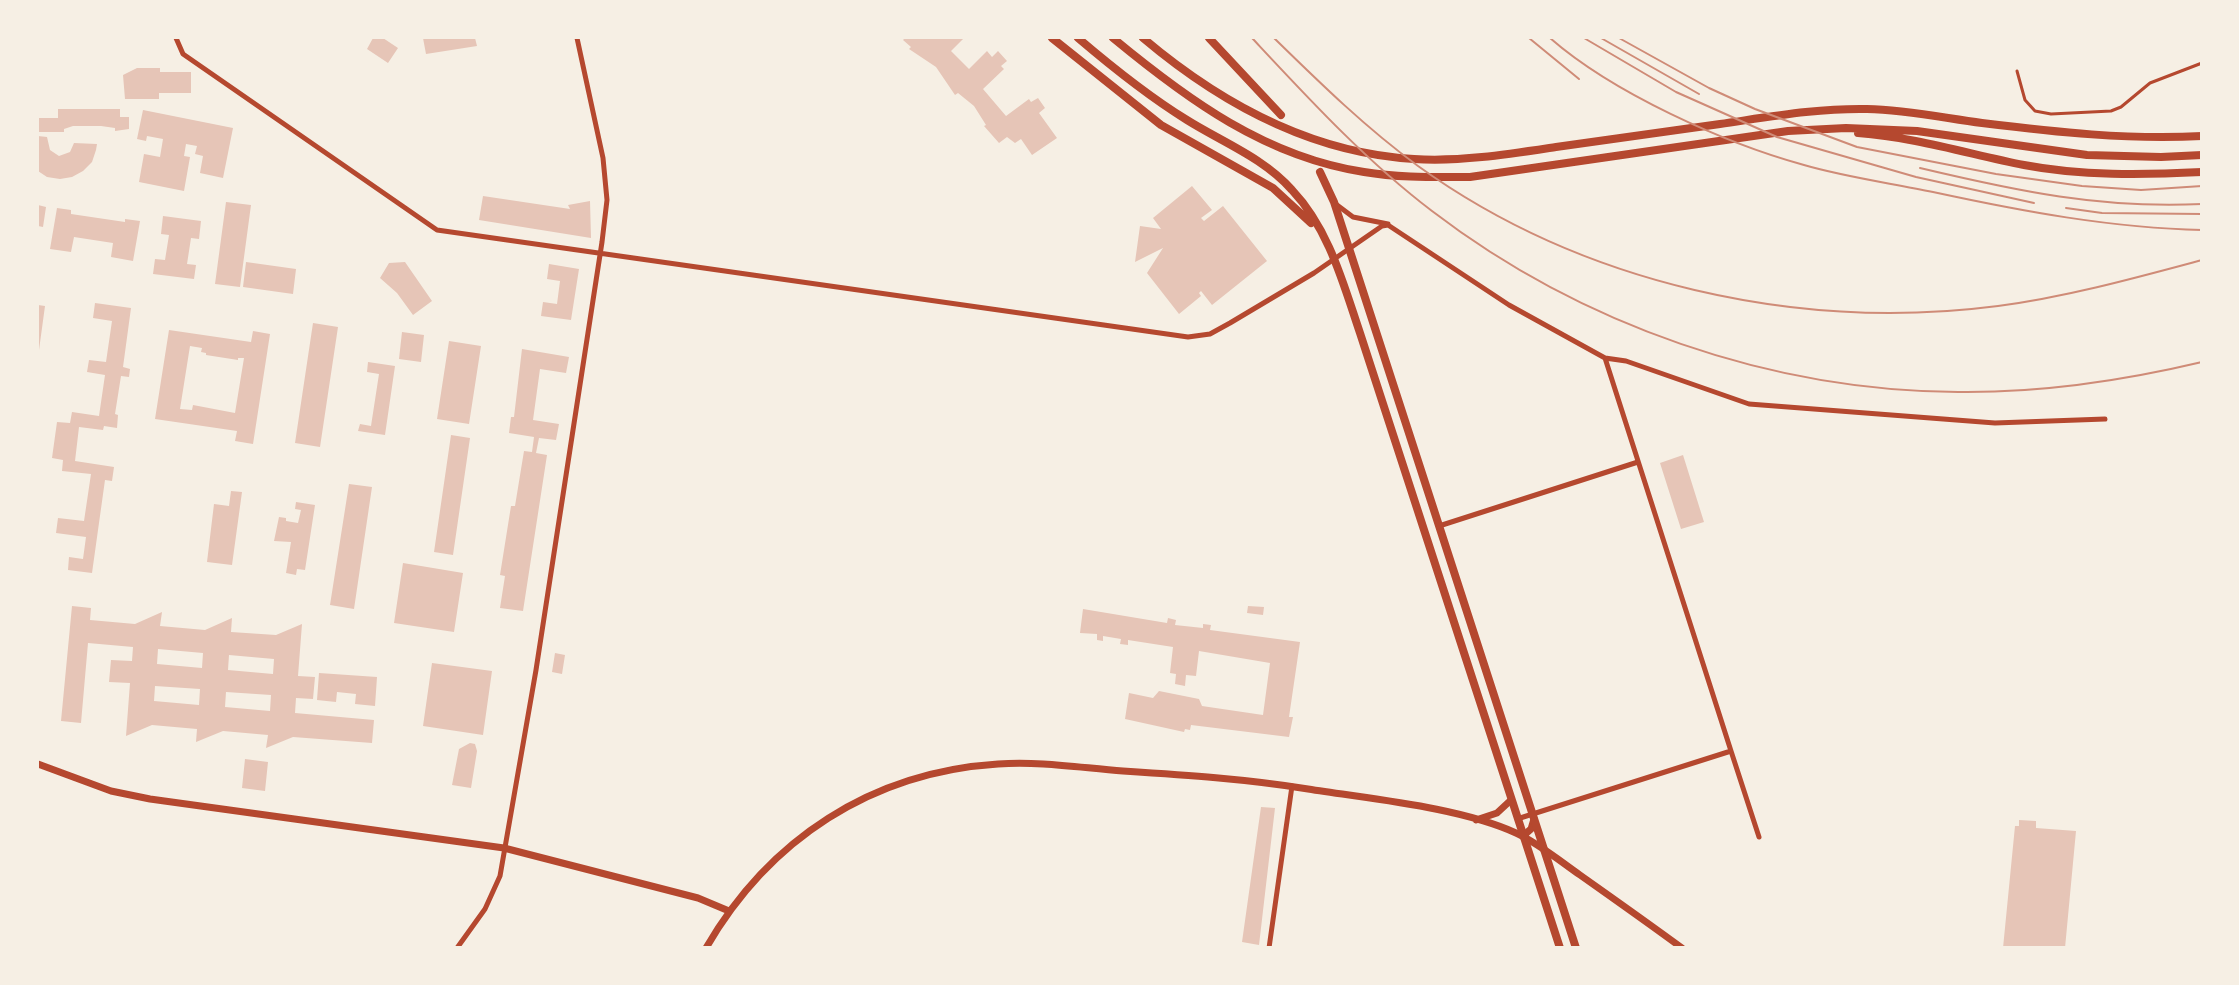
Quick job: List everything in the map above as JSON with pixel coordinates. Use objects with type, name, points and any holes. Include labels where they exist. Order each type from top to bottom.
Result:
[{"type":"main road","points":[[1052,38],[1161,124],[1286,198],[1318,231],[1335,260]]},
{"type":"main road","points":[[1078,38],[1157,100],[1257,160],[1282,179],[1307,209],[1335,260],[1560,948]]},
{"type":"main road","points":[[1113,38],[1178,91],[1225,121],[1310,159],[1364,172],[1417,178],[1470,177],[1812,130],[1846,128],[1917,131],[2087,155],[2161,157],[2202,155]]},
{"type":"main road","points":[[1143,38],[1202,85],[1264,120],[1331,145],[1414,159],[1509,153],[1783,115],[1867,109],[1921,112],[2088,136],[2158,138],[2202,136]]},
{"type":"main road","points":[[1209,38],[1281,115]]},
{"type":"main road","points":[[1812,130],[1867,134],[2026,165],[2071,171],[2133,174],[2202,172]]},
{"type":"main road","points":[[1320,172],[1334,202],[1350,250],[1576,948]]},
{"type":"street","points":[[176,38],[183,54],[437,230],[1188,337],[1210,334],[1335,260],[1382,226],[1394,227]]},
{"type":"street","points":[[457,948],[494,894],[504,848],[536,670],[600,255],[607,200],[603,158],[577,38]]},
{"type":"street","points":[[1334,202],[1353,218],[1385,222],[1394,227],[1500,300],[1605,358],[1626,361],[1749,404],[1995,423],[2105,418]]},
{"type":"street","points":[[1605,358],[1759,837]]},
{"type":"street","points":[[1438,526],[1638,462]]},
{"type":"street","points":[[1517,819],[1533,817],[1731,751]]},
{"type":"street","points":[[706,948],[729,911],[770,863],[823,822],[881,791],[945,771],[1024,763],[1218,777],[1292,786],[1421,807],[1476,820],[1523,836],[1682,948]]},
{"type":"street","points":[[38,764],[103,788],[150,799],[504,848],[698,898],[729,911]]},
{"type":"street","points":[[1269,948],[1292,786]]},
{"type":"street","points":[[1476,820],[1497,813],[1511,800]]},
{"type":"street","points":[[1523,836],[1531,830],[1533,817]]},
{"type":"lane","points":[[2017,71],[2025,100],[2035,111],[2051,114],[2111,111],[2121,107],[2150,83],[2202,63]]},
{"type":"building","points":[[373,38],[383,38],[398,48],[388,63],[367,49]]},
{"type":"building","points":[[423,38],[475,38],[477,46],[426,54]]},
{"type":"building","points":[[905,38],[964,38],[951,51],[969,69],[987,51],[992,57],[998,51],[1007,61],[1001,66],[1004,69],[983,89],[1006,116],[1029,99],[1031,102],[1038,98],[1045,108],[1039,113],[1057,138],[1032,155],[1021,139],[1015,143],[1007,137],[999,143],[984,126],[986,125],[974,106],[958,93],[955,95],[936,67],[909,49],[911,47],[903,40]]},
{"type":"building","points":[[137,68],[160,68],[160,72],[191,72],[191,93],[159,93],[159,99],[125,99],[123,75]]},
{"type":"building","points":[[58,109],[120,109],[120,117],[129,117],[129,129],[115,131],[115,128],[101,126],[73,126],[64,129],[64,132],[38,132],[38,118],[58,118]]},
{"type":"building","points":[[143,110],[233,128],[223,178],[200,173],[203,156],[195,154],[197,146],[186,144],[184,156],[190,157],[184,191],[139,182],[144,154],[160,157],[163,139],[147,136],[146,141],[137,139]]},
{"type":"building","points":[[38,136],[47,137],[50,150],[59,156],[70,152],[74,143],[97,144],[92,162],[72,177],[60,179],[47,177],[38,171]]},
{"type":"building","points":[[1192,186],[1212,210],[1201,218],[1204,221],[1223,206],[1267,261],[1212,305],[1201,291],[1199,293],[1201,296],[1179,314],[1147,273],[1163,248],[1135,262],[1140,226],[1161,229],[1153,218]]},
{"type":"building","points":[[483,196],[570,209],[568,205],[590,201],[591,238],[479,220]]},
{"type":"building","points":[[226,202],[251,205],[240,287],[215,284]]},
{"type":"building","points":[[38,205],[46,207],[43,227],[38,226]]},
{"type":"building","points":[[57,208],[71,210],[71,214],[125,222],[125,219],[140,221],[133,261],[111,257],[113,243],[74,237],[71,252],[50,249]]},
{"type":"building","points":[[163,216],[201,221],[199,239],[191,238],[187,264],[196,265],[194,279],[153,274],[155,259],[165,260],[169,235],[161,234]]},
{"type":"building","points":[[246,262],[296,269],[293,294],[243,287]]},
{"type":"building","points":[[405,262],[432,301],[413,315],[397,293],[380,278],[389,263]]},
{"type":"building","points":[[549,264],[579,269],[571,320],[541,316],[543,302],[557,304],[560,281],[547,279]]},
{"type":"building","points":[[95,303],[131,308],[123,367],[130,369],[129,377],[121,376],[115,414],[118,415],[117,428],[104,426],[103,430],[79,427],[75,461],[114,467],[112,481],[105,480],[92,573],[68,570],[69,557],[83,559],[86,537],[56,533],[58,518],[84,521],[91,474],[62,471],[63,460],[52,458],[57,422],[70,423],[72,412],[99,416],[105,375],[87,372],[89,360],[106,362],[112,321],[93,318]]},
{"type":"building","points":[[38,305],[45,306],[39,350],[38,350]]},
{"type":"building","points":[[313,323],[338,327],[320,447],[295,443]]},
{"type":"building","points":[[169,330],[251,342],[253,331],[270,334],[253,444],[235,441],[237,431],[155,419]],"holes":[[[190,346],[202,348],[201,352],[206,355],[238,360],[238,358],[244,358],[235,413],[193,405],[192,410],[180,409]]]},
{"type":"building","points":[[402,332],[424,335],[421,362],[399,359]]},
{"type":"building","points":[[449,341],[481,346],[469,424],[437,419]]},
{"type":"building","points":[[522,349],[569,357],[566,373],[540,369],[533,420],[559,424],[556,440],[539,438],[536,453],[547,455],[523,611],[500,608],[505,576],[500,575],[511,506],[515,506],[524,451],[532,452],[534,437],[509,433],[511,417],[514,417]]},
{"type":"building","points":[[368,362],[395,366],[385,435],[358,431],[360,424],[371,426],[379,374],[367,372]]},
{"type":"building","points":[[451,435],[470,438],[453,555],[434,552]]},
{"type":"building","points":[[1683,455],[1704,522],[1681,529],[1660,463]]},
{"type":"building","points":[[349,484],[372,487],[354,609],[330,605]]},
{"type":"building","points":[[231,491],[242,492],[232,565],[207,562],[214,504],[229,506]]},
{"type":"building","points":[[296,502],[315,505],[305,570],[297,569],[296,575],[286,573],[291,542],[274,541],[279,517],[298,523],[301,510],[295,509]]},
{"type":"building","points":[[403,563],[463,573],[454,632],[394,623]]},
{"type":"building","points":[[72,606],[91,608],[90,620],[135,624],[162,612],[160,626],[205,630],[232,618],[231,632],[276,635],[302,624],[298,676],[315,677],[313,699],[296,698],[295,713],[374,720],[372,743],[293,737],[266,748],[268,735],[223,731],[196,742],[197,729],[152,725],[126,736],[130,683],[109,682],[111,660],[132,661],[133,647],[88,643],[81,723],[61,721]],"holes":[[[158,649],[203,653],[202,668],[157,664]],[[229,655],[274,659],[273,674],[228,670]],[[155,686],[200,689],[199,705],[154,701]],[[226,692],[271,695],[270,711],[225,707]]]},
{"type":"building","points":[[1248,606],[1264,607],[1263,615],[1247,613]]},
{"type":"building","points":[[1083,609],[1167,623],[1168,618],[1176,620],[1175,625],[1203,628],[1203,624],[1211,625],[1210,630],[1300,642],[1289,717],[1293,717],[1289,737],[1191,725],[1190,730],[1185,729],[1184,732],[1125,719],[1129,693],[1153,698],[1159,691],[1199,699],[1202,706],[1263,715],[1270,663],[1199,651],[1196,676],[1186,675],[1185,686],[1175,684],[1176,674],[1170,673],[1173,647],[1128,640],[1128,645],[1120,644],[1121,639],[1103,636],[1103,641],[1097,640],[1097,634],[1080,633]]},
{"type":"building","points":[[555,653],[565,655],[562,674],[552,672]]},
{"type":"building","points":[[432,663],[492,671],[483,735],[423,726]]},
{"type":"building","points":[[319,673],[377,677],[375,706],[355,704],[356,694],[337,692],[336,702],[317,700]]},
{"type":"building","points":[[470,743],[475,744],[477,751],[471,788],[452,785],[459,749]]},
{"type":"building","points":[[245,759],[268,762],[265,791],[242,788]]},
{"type":"building","points":[[1261,807],[1275,808],[1259,945],[1242,942]]},
{"type":"building","points":[[2019,820],[2036,821],[2036,828],[2076,831],[2065,948],[2003,948],[2015,826],[2019,826]]},
{"type":"railway","points":[[1252,38],[1361,150],[1432,211],[1490,251],[1551,287],[1615,318],[1681,344],[1749,364],[1818,379],[1888,389],[1958,392],[2051,388],[2142,375],[2202,362]]},
{"type":"railway","points":[[1274,38],[1380,136],[1418,166],[1482,207],[1550,241],[1621,269],[1694,290],[1770,304],[1846,312],[1922,312],[1998,306],[2049,298],[2202,260]]},
{"type":"railway","points":[[1529,38],[1579,79]]},
{"type":"railway","points":[[1550,38],[1605,78],[1637,97],[1739,144],[1804,165],[1999,206],[2066,217],[2134,226],[2202,230]]},
{"type":"railway","points":[[1584,38],[1676,92],[1777,137],[1916,177],[2034,203]]},
{"type":"railway","points":[[1601,38],[1699,94]]},
{"type":"railway","points":[[1619,38],[1709,88],[1755,109],[1857,147],[1996,174],[2082,186],[2141,190],[2202,186]]},
{"type":"railway","points":[[1920,168],[2025,191],[2094,201],[2129,204],[2202,204]]},
{"type":"railway","points":[[2066,208],[2102,213],[2202,214]]}]
